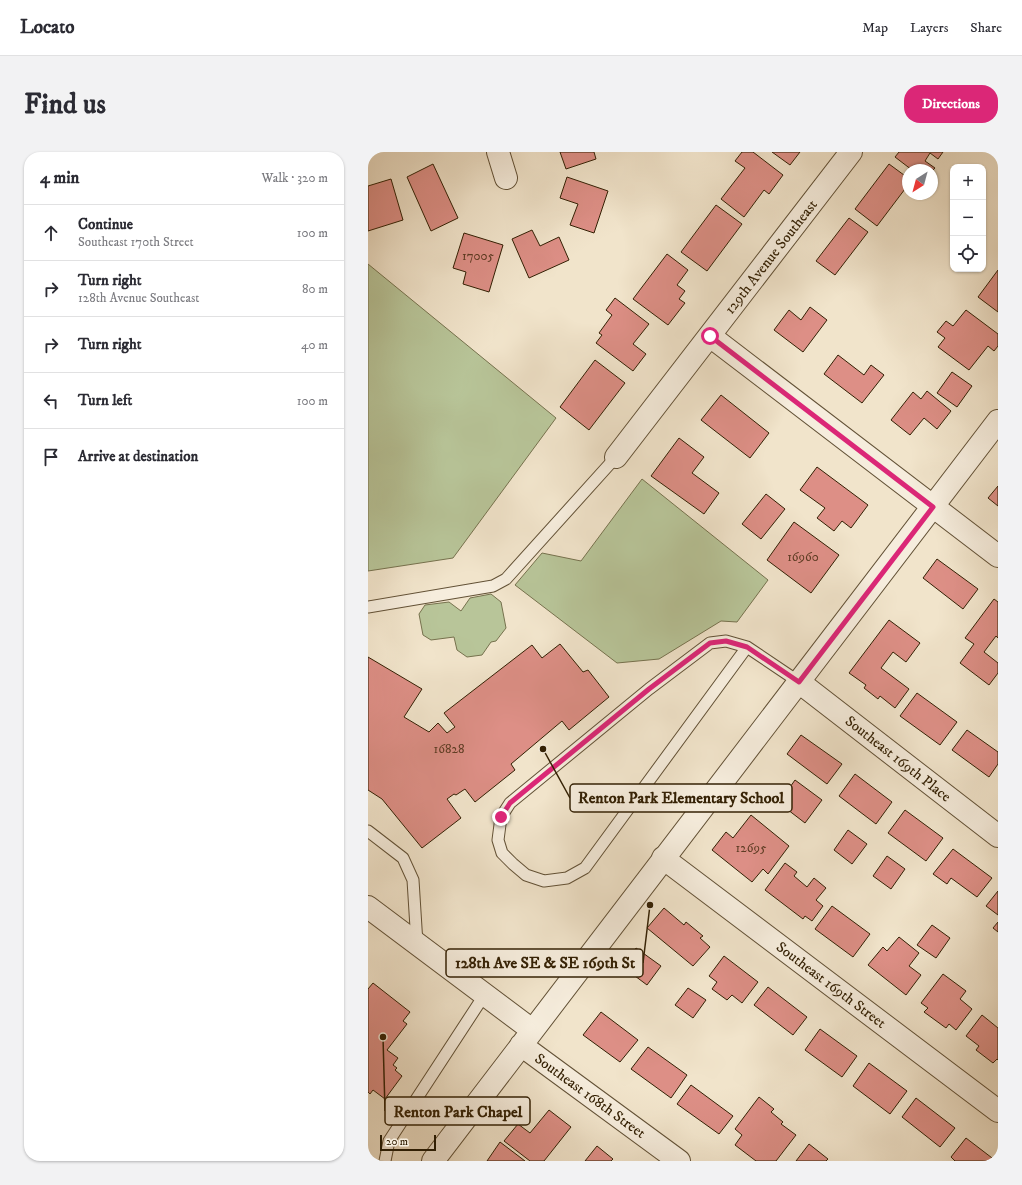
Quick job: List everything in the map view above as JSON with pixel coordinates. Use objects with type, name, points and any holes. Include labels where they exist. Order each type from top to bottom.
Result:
[{"type":"street","points":[[498,152],[506,178]]},
{"type":"street","name":"129th Avenue Southeast","points":[[616,457],[851,152]]},
{"type":"street","points":[[710,336],[998,556]]},
{"type":"street","points":[[433,1161],[998,421]]},
{"type":"street","name":"Southeast 169th Place","points":[[799,682],[998,836]]},
{"type":"street","name":"Southeast 169th Street","points":[[663,858],[998,1111]]},
{"type":"street","name":"Southeast 168th Street","points":[[368,907],[485,994],[527,1037],[679,1161]]},
{"type":"lane","points":[[368,607],[493,586],[506,579],[616,457]]},
{"type":"lane","points":[[747,647],[585,868],[567,878],[544,881],[526,875],[502,853],[498,840],[501,817],[510,803],[649,689],[710,643],[726,641],[747,647],[799,682]]},
{"type":"lane","points":[[368,831],[403,858],[413,880],[417,944]]},
{"type":"lane","points":[[385,1161],[389,1141],[485,994]]},
{"type":"green space","points":[[368,264],[556,418],[453,558],[368,571]]},
{"type":"green space","points":[[642,479],[768,580],[737,622],[721,621],[659,659],[617,663],[515,585],[542,553],[581,561]]},
{"type":"green space","points":[[491,594],[501,602],[506,628],[496,641],[491,642],[482,655],[467,657],[457,650],[454,637],[431,640],[423,635],[419,614],[425,605],[449,602],[461,611],[470,598]]},
{"type":"building","points":[[560,152],[594,152],[596,159],[566,169]]},
{"type":"building","points":[[742,152],[753,152],[783,175],[769,194],[764,190],[744,217],[721,199],[745,168],[735,161]]},
{"type":"building","points":[[772,152],[800,152],[790,165]]},
{"type":"building","points":[[899,152],[943,152],[938,159],[930,153],[925,161],[929,164],[904,164],[895,157]]},
{"type":"building","points":[[433,164],[458,218],[431,231],[407,177]]},
{"type":"building","points":[[889,164],[902,174],[902,193],[877,226],[855,209]]},
{"type":"building","points":[[567,177],[608,191],[594,233],[570,225],[578,204],[560,198]]},
{"type":"building","points":[[391,179],[403,220],[368,231],[368,186]]},
{"type":"building","points":[[716,205],[742,224],[707,271],[681,252]]},
{"type":"building","points":[[849,218],[868,232],[835,275],[816,261]]},
{"type":"building","points":[[532,230],[540,246],[559,237],[569,260],[529,278],[512,239]]},
{"type":"building","points":[[464,233],[503,245],[489,292],[463,284],[466,272],[453,268]]},
{"type":"building","points":[[667,254],[688,270],[677,285],[685,291],[679,299],[685,303],[668,325],[633,299]]},
{"type":"building","points":[[998,270],[998,312],[978,297]]},
{"type":"building","points":[[615,298],[649,324],[633,344],[646,354],[633,371],[596,343],[602,335],[599,333],[612,315],[606,310]]},
{"type":"building","points":[[810,307],[827,320],[803,352],[774,330],[789,310],[801,320]]},
{"type":"building","points":[[966,310],[998,334],[998,346],[994,351],[988,346],[969,370],[938,347],[945,338],[937,332],[946,321],[953,326]]},
{"type":"building","points":[[838,355],[864,375],[871,365],[884,375],[862,403],[824,374]]},
{"type":"building","points":[[595,360],[625,383],[589,430],[560,407]]},
{"type":"building","points":[[952,372],[972,386],[957,407],[937,393]]},
{"type":"building","points":[[927,391],[951,411],[937,429],[924,418],[910,435],[891,420],[913,392],[921,399]]},
{"type":"building","points":[[721,395],[769,433],[750,458],[701,420]]},
{"type":"building","points":[[679,438],[704,457],[692,473],[719,493],[704,514],[651,476]]},
{"type":"building","points":[[817,467],[868,505],[851,528],[842,521],[834,531],[817,518],[825,508],[800,490]]},
{"type":"building","points":[[998,486],[998,506],[988,498]]},
{"type":"building","points":[[766,494],[785,509],[761,539],[742,524]]},
{"type":"building","points":[[794,522],[839,555],[811,593],[767,560]]},
{"type":"building","points":[[937,559],[978,589],[963,609],[923,578]]},
{"type":"building","points":[[994,599],[998,602],[998,638],[996,636],[984,652],[998,663],[998,673],[989,685],[960,663],[974,644],[965,638]]},
{"type":"building","points":[[889,620],[920,643],[906,662],[893,652],[881,668],[909,689],[895,708],[880,696],[878,699],[864,688],[866,685],[849,673]]},
{"type":"building","points":[[560,644],[583,672],[588,670],[609,697],[569,730],[562,721],[511,764],[515,770],[475,802],[465,789],[447,799],[461,818],[422,848],[382,799],[368,790],[368,657],[422,689],[404,717],[429,732],[438,723],[447,733],[455,727],[444,713],[532,645],[542,658]]},
{"type":"building","points":[[917,693],[957,722],[940,745],[900,716]]},
{"type":"building","points":[[967,730],[998,752],[998,764],[989,777],[952,750]]},
{"type":"building","points":[[801,735],[842,764],[827,784],[787,754]]},
{"type":"building","points":[[855,774],[892,802],[876,824],[839,796]]},
{"type":"building","points":[[795,780],[822,800],[805,823],[779,803]]},
{"type":"building","points":[[905,810],[943,838],[926,861],[888,833]]},
{"type":"building","points":[[751,815],[789,846],[768,874],[763,869],[752,882],[712,850],[726,832],[733,838]]},
{"type":"building","points":[[848,830],[867,844],[852,864],[834,850]]},
{"type":"building","points":[[953,849],[992,878],[977,897],[951,878],[947,884],[933,874]]},
{"type":"building","points":[[887,856],[905,869],[891,889],[873,876]]},
{"type":"building","points":[[785,863],[797,872],[794,876],[807,887],[814,878],[826,888],[816,900],[823,906],[812,921],[805,916],[803,919],[765,890]]},
{"type":"building","points":[[998,891],[998,915],[986,906]]},
{"type":"building","points":[[832,906],[870,934],[853,957],[815,929]]},
{"type":"building","points":[[664,908],[684,925],[686,922],[703,936],[700,938],[710,947],[693,966],[647,928]]},
{"type":"building","points":[[998,922],[998,932],[993,928]]},
{"type":"building","points":[[932,925],[950,938],[936,958],[917,945]]},
{"type":"building","points":[[899,937],[919,953],[909,966],[921,975],[906,995],[868,965],[883,947],[887,951]]},
{"type":"building","points":[[636,948],[661,966],[647,985],[623,967]]},
{"type":"building","points":[[724,956],[758,982],[742,1003],[732,995],[727,1000],[712,989],[717,982],[709,976]]},
{"type":"building","points":[[943,974],[966,991],[960,999],[972,1009],[956,1030],[949,1024],[946,1028],[924,1012],[928,1008],[921,1003]]},
{"type":"building","points":[[373,983],[410,1012],[403,1021],[407,1024],[387,1050],[398,1058],[393,1065],[397,1068],[395,1070],[402,1076],[385,1099],[373,1090],[370,1094],[368,1092],[368,989]]},
{"type":"building","points":[[768,987],[807,1017],[793,1035],[754,1005]]},
{"type":"building","points":[[688,988],[706,1000],[693,1018],[675,1005]]},
{"type":"building","points":[[601,1012],[638,1040],[620,1062],[583,1035]]},
{"type":"building","points":[[982,1015],[998,1028],[998,1060],[997,1059],[993,1063],[976,1050],[979,1046],[966,1036]]},
{"type":"building","points":[[820,1029],[857,1056],[842,1077],[805,1050]]},
{"type":"building","points":[[648,1047],[687,1075],[671,1098],[631,1069]]},
{"type":"building","points":[[869,1063],[907,1091],[890,1114],[853,1086]]},
{"type":"building","points":[[691,1085],[733,1116],[719,1134],[677,1104]]},
{"type":"building","points":[[759,1097],[774,1109],[771,1112],[783,1122],[781,1124],[796,1135],[776,1161],[756,1161],[735,1145],[742,1135],[735,1129]]},
{"type":"building","points":[[916,1098],[955,1128],[940,1147],[902,1117]]},
{"type":"building","points":[[549,1110],[571,1127],[544,1161],[530,1161],[504,1141],[518,1124],[530,1133]]},
{"type":"building","points":[[966,1138],[996,1161],[955,1161],[951,1157]]},
{"type":"building","points":[[500,1142],[525,1161],[487,1161]]},
{"type":"building","points":[[809,1144],[828,1159],[826,1161],[796,1161]]},
{"type":"building","points":[[597,1146],[613,1159],[611,1161],[585,1161]]},
{"type":"place","name":"Renton Park Elementary School","points":[[543,749]]},
{"type":"place","name":"128th Ave SE & SE 169th St","points":[[650,905]]},
{"type":"place","name":"Renton Park Chapel","points":[[383,1037]]},
{"type":"route","points":[[501,817],[510,803],[649,689],[710,643],[726,641],[747,647],[799,682],[933,507],[710,336]]}]
